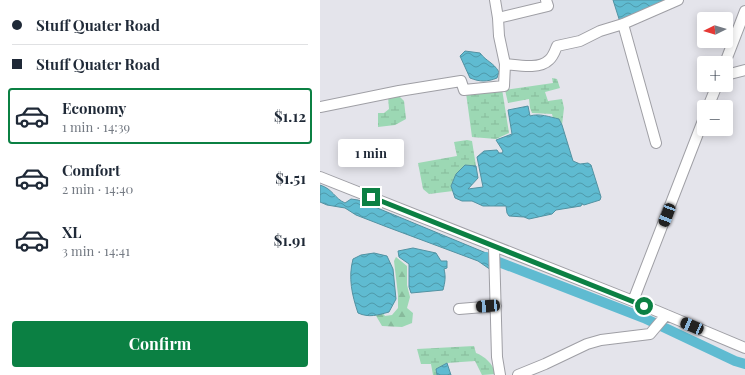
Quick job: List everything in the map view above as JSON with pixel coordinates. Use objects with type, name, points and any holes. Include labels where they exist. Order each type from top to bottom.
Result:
[{"type":"street","points":[[320,107],[399,91],[461,81],[464,90],[504,86],[505,64],[499,36],[495,0]]},
{"type":"street","points":[[498,18],[548,6],[546,0]]},
{"type":"street","points":[[505,64],[523,66],[536,65],[546,62],[551,59],[557,46],[580,41],[600,31],[623,24],[678,0]]},
{"type":"street","points":[[728,56],[745,11]]},
{"type":"street","points":[[623,24],[656,143]]},
{"type":"street","points":[[733,73],[745,70]]},
{"type":"street","points":[[633,301],[697,136]]},
{"type":"street","points":[[320,170],[320,177],[494,251],[633,301],[664,318],[745,348]]},
{"type":"street","points":[[494,251],[497,356],[500,375]]},
{"type":"street","points":[[459,309],[496,306]]},
{"type":"street","points":[[518,375],[587,344],[601,340],[650,334],[664,318]]},
{"type":"green space","points":[[552,78],[557,79],[560,88],[545,92],[548,101],[562,99],[564,108],[562,125],[559,119],[553,118],[552,114],[532,113],[529,99],[508,103],[505,90],[553,83]]},
{"type":"green space","points":[[502,89],[509,133],[496,139],[472,137],[466,93]]},
{"type":"green space","points":[[388,96],[400,97],[404,101],[406,119],[395,125],[378,127],[378,113],[384,113],[389,109]]},
{"type":"green space","points":[[467,140],[472,141],[476,166],[465,165],[456,174],[451,186],[453,191],[429,194],[423,189],[418,163],[457,156],[454,142]]},
{"type":"green space","points":[[396,257],[407,266],[407,285],[410,297],[407,308],[413,313],[412,323],[402,327],[382,326],[375,314],[382,312],[385,316],[392,315],[398,308],[394,261]]},
{"type":"green space","points":[[474,346],[476,353],[485,358],[491,364],[495,374],[482,375],[475,361],[447,363],[436,369],[437,375],[433,375],[431,364],[421,364],[417,349]]},
{"type":"water","points":[[613,0],[669,0],[620,22]]},
{"type":"water","points":[[465,51],[480,53],[497,69],[499,72],[497,78],[484,81],[470,78],[460,56]]},
{"type":"water","points":[[528,106],[530,116],[541,115],[559,119],[573,161],[580,164],[588,163],[591,165],[601,197],[600,200],[584,205],[582,204],[581,206],[556,210],[552,214],[529,219],[524,217],[509,216],[506,206],[483,206],[472,201],[462,201],[455,198],[451,186],[456,174],[465,165],[476,166],[478,178],[468,189],[483,187],[477,157],[484,151],[497,150],[499,153],[502,153],[503,151],[496,140],[512,134],[508,110]]},
{"type":"water","points":[[320,185],[328,189],[338,199],[345,203],[351,199],[358,200],[491,255],[491,270],[478,261],[356,215],[345,208],[327,205],[320,202]]},
{"type":"water","points":[[413,248],[436,253],[441,261],[447,261],[447,268],[444,269],[445,280],[443,290],[411,293],[409,287],[409,264],[399,257],[398,251]]},
{"type":"water","points":[[374,253],[387,256],[393,269],[396,299],[389,312],[370,316],[358,313],[352,293],[351,273],[353,259],[361,255]]},
{"type":"water","points":[[447,363],[451,375],[437,375],[436,369]]},
{"type":"waterway","points":[[486,257],[644,318],[735,361],[745,364]]},
{"type":"route","points":[[371,197],[644,306]]}]
